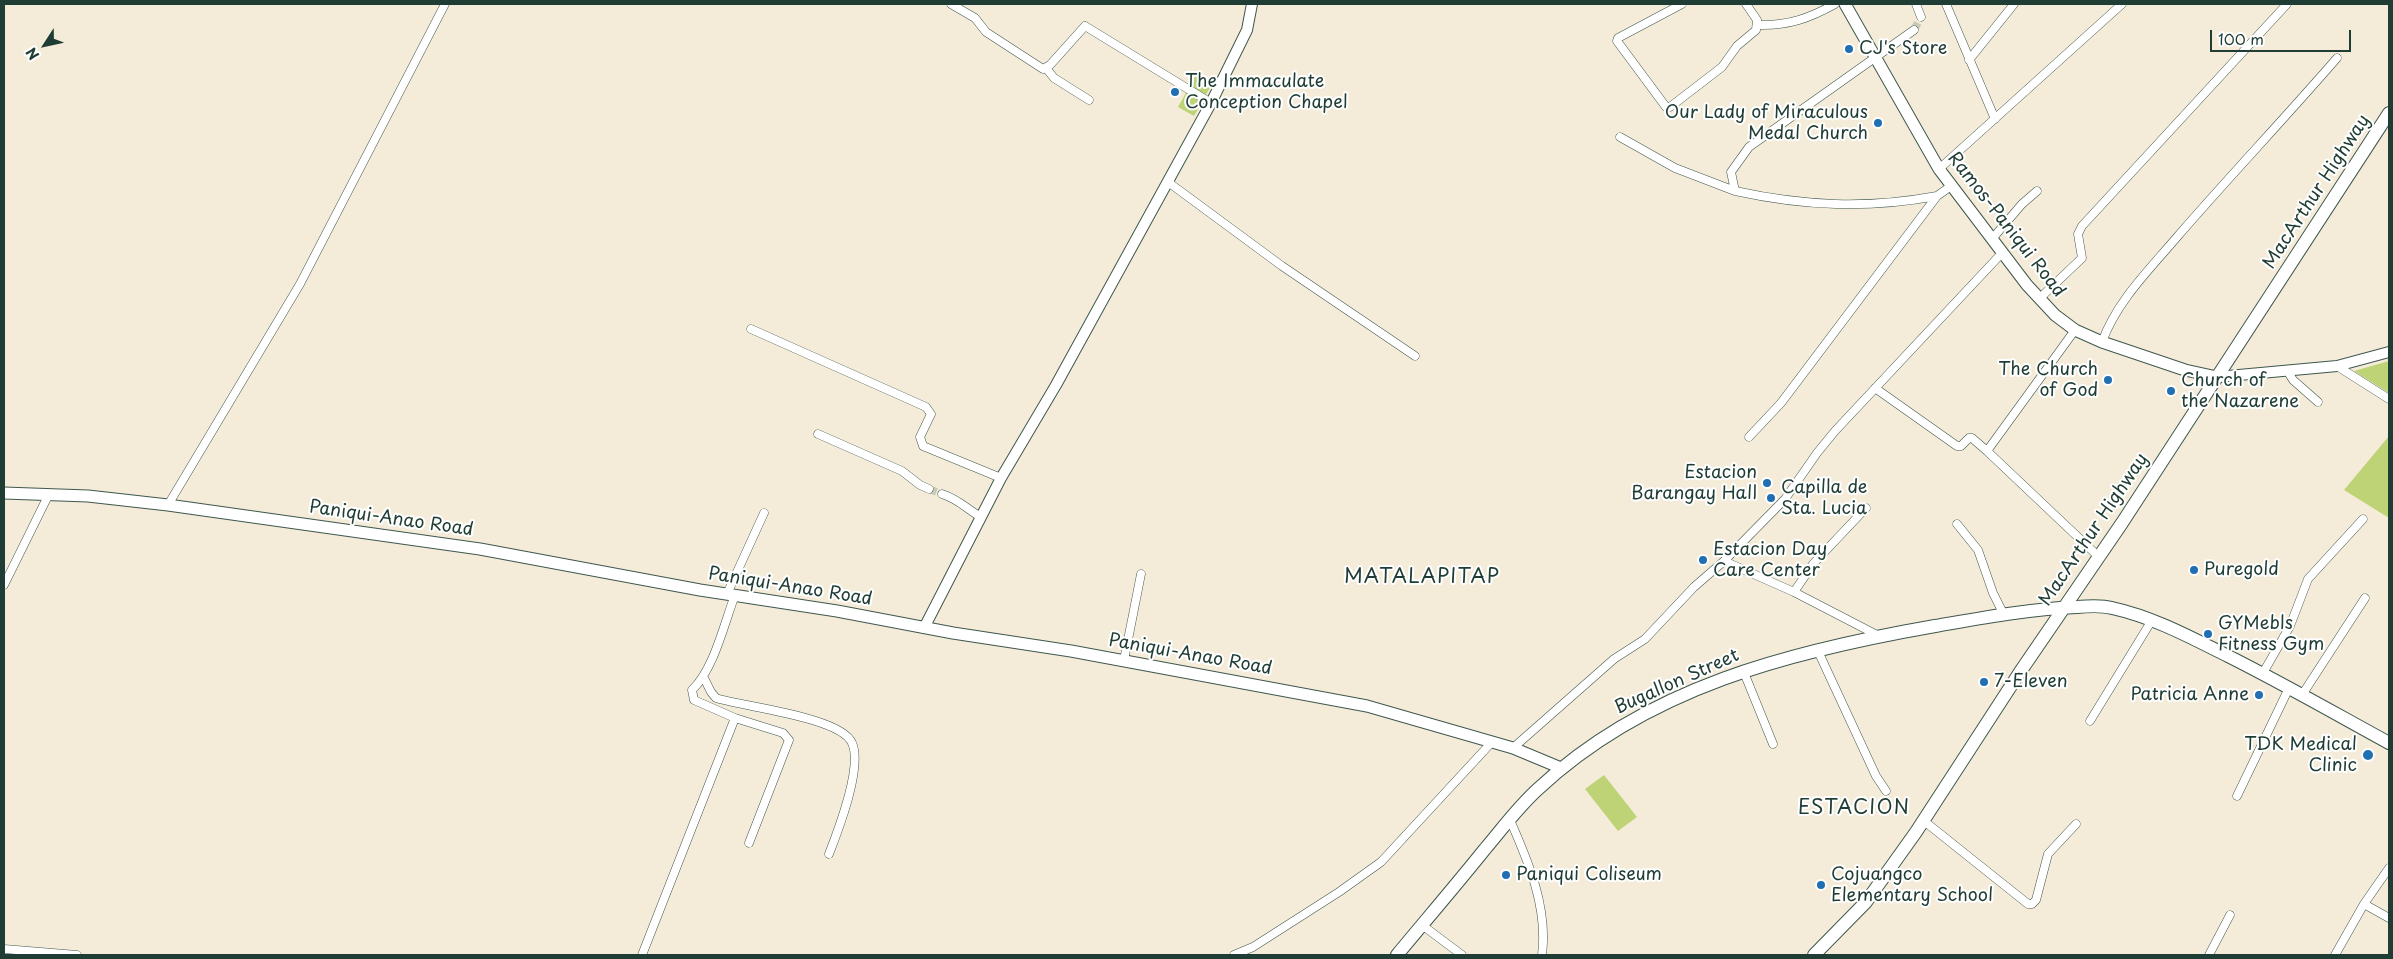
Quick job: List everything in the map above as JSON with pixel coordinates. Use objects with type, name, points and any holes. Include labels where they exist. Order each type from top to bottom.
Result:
[{"type":"main road","name":"Ramos-Paniqui Road","points":[[1845,4],[1939,169],[2039,299],[2064,323],[2102,342],[2177,367],[2217,377]]},
{"type":"main road","name":"MacArthur Highway","points":[[1814,955],[1866,902],[1924,821],[2389,113]]},
{"type":"main road","name":"Paniqui-Anao Road","points":[[4,493],[49,494],[168,505],[480,549],[924,628],[1124,660],[1367,706],[1513,748],[1562,768]]},
{"type":"main road","name":"Bugallon Street","points":[[1397,955],[1536,790],[1562,768],[1621,726],[1676,698],[1743,670],[1817,648],[2004,615],[2063,608],[2108,607],[2152,620],[2184,633],[2263,673],[2389,743]]},
{"type":"street","points":[[168,505],[300,284],[445,4]]},
{"type":"street","points":[[950,4],[975,18],[989,34],[1042,69],[1046,68],[1085,26],[1211,103]]},
{"type":"street","points":[[924,628],[1001,478],[1060,378],[1211,103],[1246,30],[1252,4]]},
{"type":"street","points":[[1682,4],[1618,38],[1617,41],[1666,107],[1670,107],[1722,67],[1737,46],[1756,30],[1758,25]]},
{"type":"street","points":[[1746,4],[1758,25]]},
{"type":"street","points":[[1758,25],[1782,25],[1801,20],[1835,4]]},
{"type":"street","points":[[1916,4],[1921,18]]},
{"type":"street","points":[[1946,4],[1995,119]]},
{"type":"street","points":[[1970,60],[2014,4]]},
{"type":"street","points":[[1939,169],[1995,119],[2019,94],[2122,4]]},
{"type":"street","points":[[2039,299],[2082,258],[2078,234],[2082,226],[2287,4]]},
{"type":"street","points":[[1735,192],[1731,172],[1749,147],[1914,30]]},
{"type":"street","points":[[2102,342],[2111,320],[2126,297],[2205,205],[2337,58]]},
{"type":"street","points":[[1046,68],[1054,78],[1089,100]]},
{"type":"street","points":[[1620,138],[1675,168],[1735,192],[1780,201],[1846,206],[1937,196]]},
{"type":"street","points":[[1168,182],[1282,266],[1415,356]]},
{"type":"street","points":[[1749,437],[1781,402],[1937,196],[1951,186]]},
{"type":"street","points":[[1992,239],[2022,204],[2037,192]]},
{"type":"street","points":[[1513,748],[1614,659],[1645,639],[1694,587],[1724,561],[1785,499],[1817,453],[1875,388],[2002,253]]},
{"type":"street","points":[[751,328],[926,406],[931,414],[920,436],[923,446],[1001,478]]},
{"type":"street","points":[[1987,451],[2075,330]]},
{"type":"street","points":[[2217,377],[2288,372],[2337,366],[2389,352]]},
{"type":"street","points":[[2337,366],[2389,399]]},
{"type":"street","points":[[2288,372],[2293,380],[2318,402]]},
{"type":"street","points":[[1875,388],[1957,446],[1961,446],[1969,438],[1972,438],[2099,557]]},
{"type":"street","points":[[818,434],[902,471],[920,485],[929,489]]},
{"type":"street","points":[[4,585],[49,494]]},
{"type":"street","points":[[942,494],[960,501],[965,508],[981,517]]},
{"type":"street","points":[[1794,592],[1813,564],[1866,508]]},
{"type":"street","points":[[749,843],[789,740],[783,734],[735,718],[694,700],[692,690],[703,676],[731,594],[764,513]]},
{"type":"street","points":[[2263,673],[2290,626],[2308,579],[2363,519]]},
{"type":"street","points":[[1958,524],[1978,550],[1993,593],[2004,615]]},
{"type":"street","points":[[1724,561],[1794,592],[1879,636]]},
{"type":"street","points":[[1124,660],[1142,574]]},
{"type":"street","points":[[2302,695],[2364,598]]},
{"type":"street","points":[[2090,721],[2152,620]]},
{"type":"street","points":[[1817,648],[1876,776],[1886,791]]},
{"type":"street","points":[[1743,670],[1773,744]]},
{"type":"street","points":[[703,676],[716,698],[780,711],[830,726],[844,732],[850,740],[854,755],[851,788],[829,854]]},
{"type":"street","points":[[2237,796],[2289,688]]},
{"type":"street","points":[[642,955],[735,718]]},
{"type":"street","points":[[1234,955],[1253,947],[1339,892],[1381,862],[1492,742]]},
{"type":"street","points":[[1510,820],[1537,892],[1544,926],[1542,955]]},
{"type":"street","points":[[1924,821],[2028,904],[2032,904],[2036,900],[2048,854],[2076,824]]},
{"type":"street","points":[[2334,955],[2364,904],[2389,868]]},
{"type":"street","points":[[2364,904],[2389,918]]},
{"type":"street","points":[[2209,955],[2230,915]]},
{"type":"street","points":[[1422,925],[1462,955]]},
{"type":"street","points":[[4,949],[77,955]]},
{"type":"green space","points":[[1196,75],[1212,84],[1194,116],[1178,107]]},
{"type":"green space","points":[[2389,361],[2389,393],[2354,371]]},
{"type":"green space","points":[[2389,436],[2389,518],[2344,490]]},
{"type":"green space","points":[[1604,775],[1637,817],[1618,831],[1585,789]]},
{"type":"tunnel","points":[[1914,30],[1921,17]]},
{"type":"tunnel","points":[[929,489],[942,494]]},
{"type":"place","name":"CJ's Store","points":[[1849,49]]},
{"type":"place","name":"The Immaculate Conception Chapel","points":[[1175,92]]},
{"type":"place","name":"Our Lady of Miraculous Medal Church","points":[[1878,123]]},
{"type":"place","name":"The Church of God","points":[[2108,380]]},
{"type":"place","name":"Church of the Nazarene","points":[[2171,391]]},
{"type":"place","name":"Estacion Barangay Hall","points":[[1767,483]]},
{"type":"place","name":"Capilla de Sta. Lucia","points":[[1771,498]]},
{"type":"place","name":"Estacion Day Care Center","points":[[1703,560]]},
{"type":"place","name":"Puregold","points":[[2194,570]]},
{"type":"place","name":"GYMebls Fitness Gym","points":[[2208,634]]},
{"type":"place","name":"7-Eleven","points":[[1984,682]]},
{"type":"place","name":"Patricia Anne","points":[[2259,695]]},
{"type":"place","name":"TDK Medical Clinic","points":[[2368,755]]},
{"type":"place","name":"Paniqui Coliseum","points":[[1506,875]]},
{"type":"place","name":"Cojuangco Elementary School","points":[[1821,885]]},
{"type":"district","name":"MATALAPITAP","points":[[1422,577]]},
{"type":"district","name":"ESTACION","points":[[1854,808]]}]
